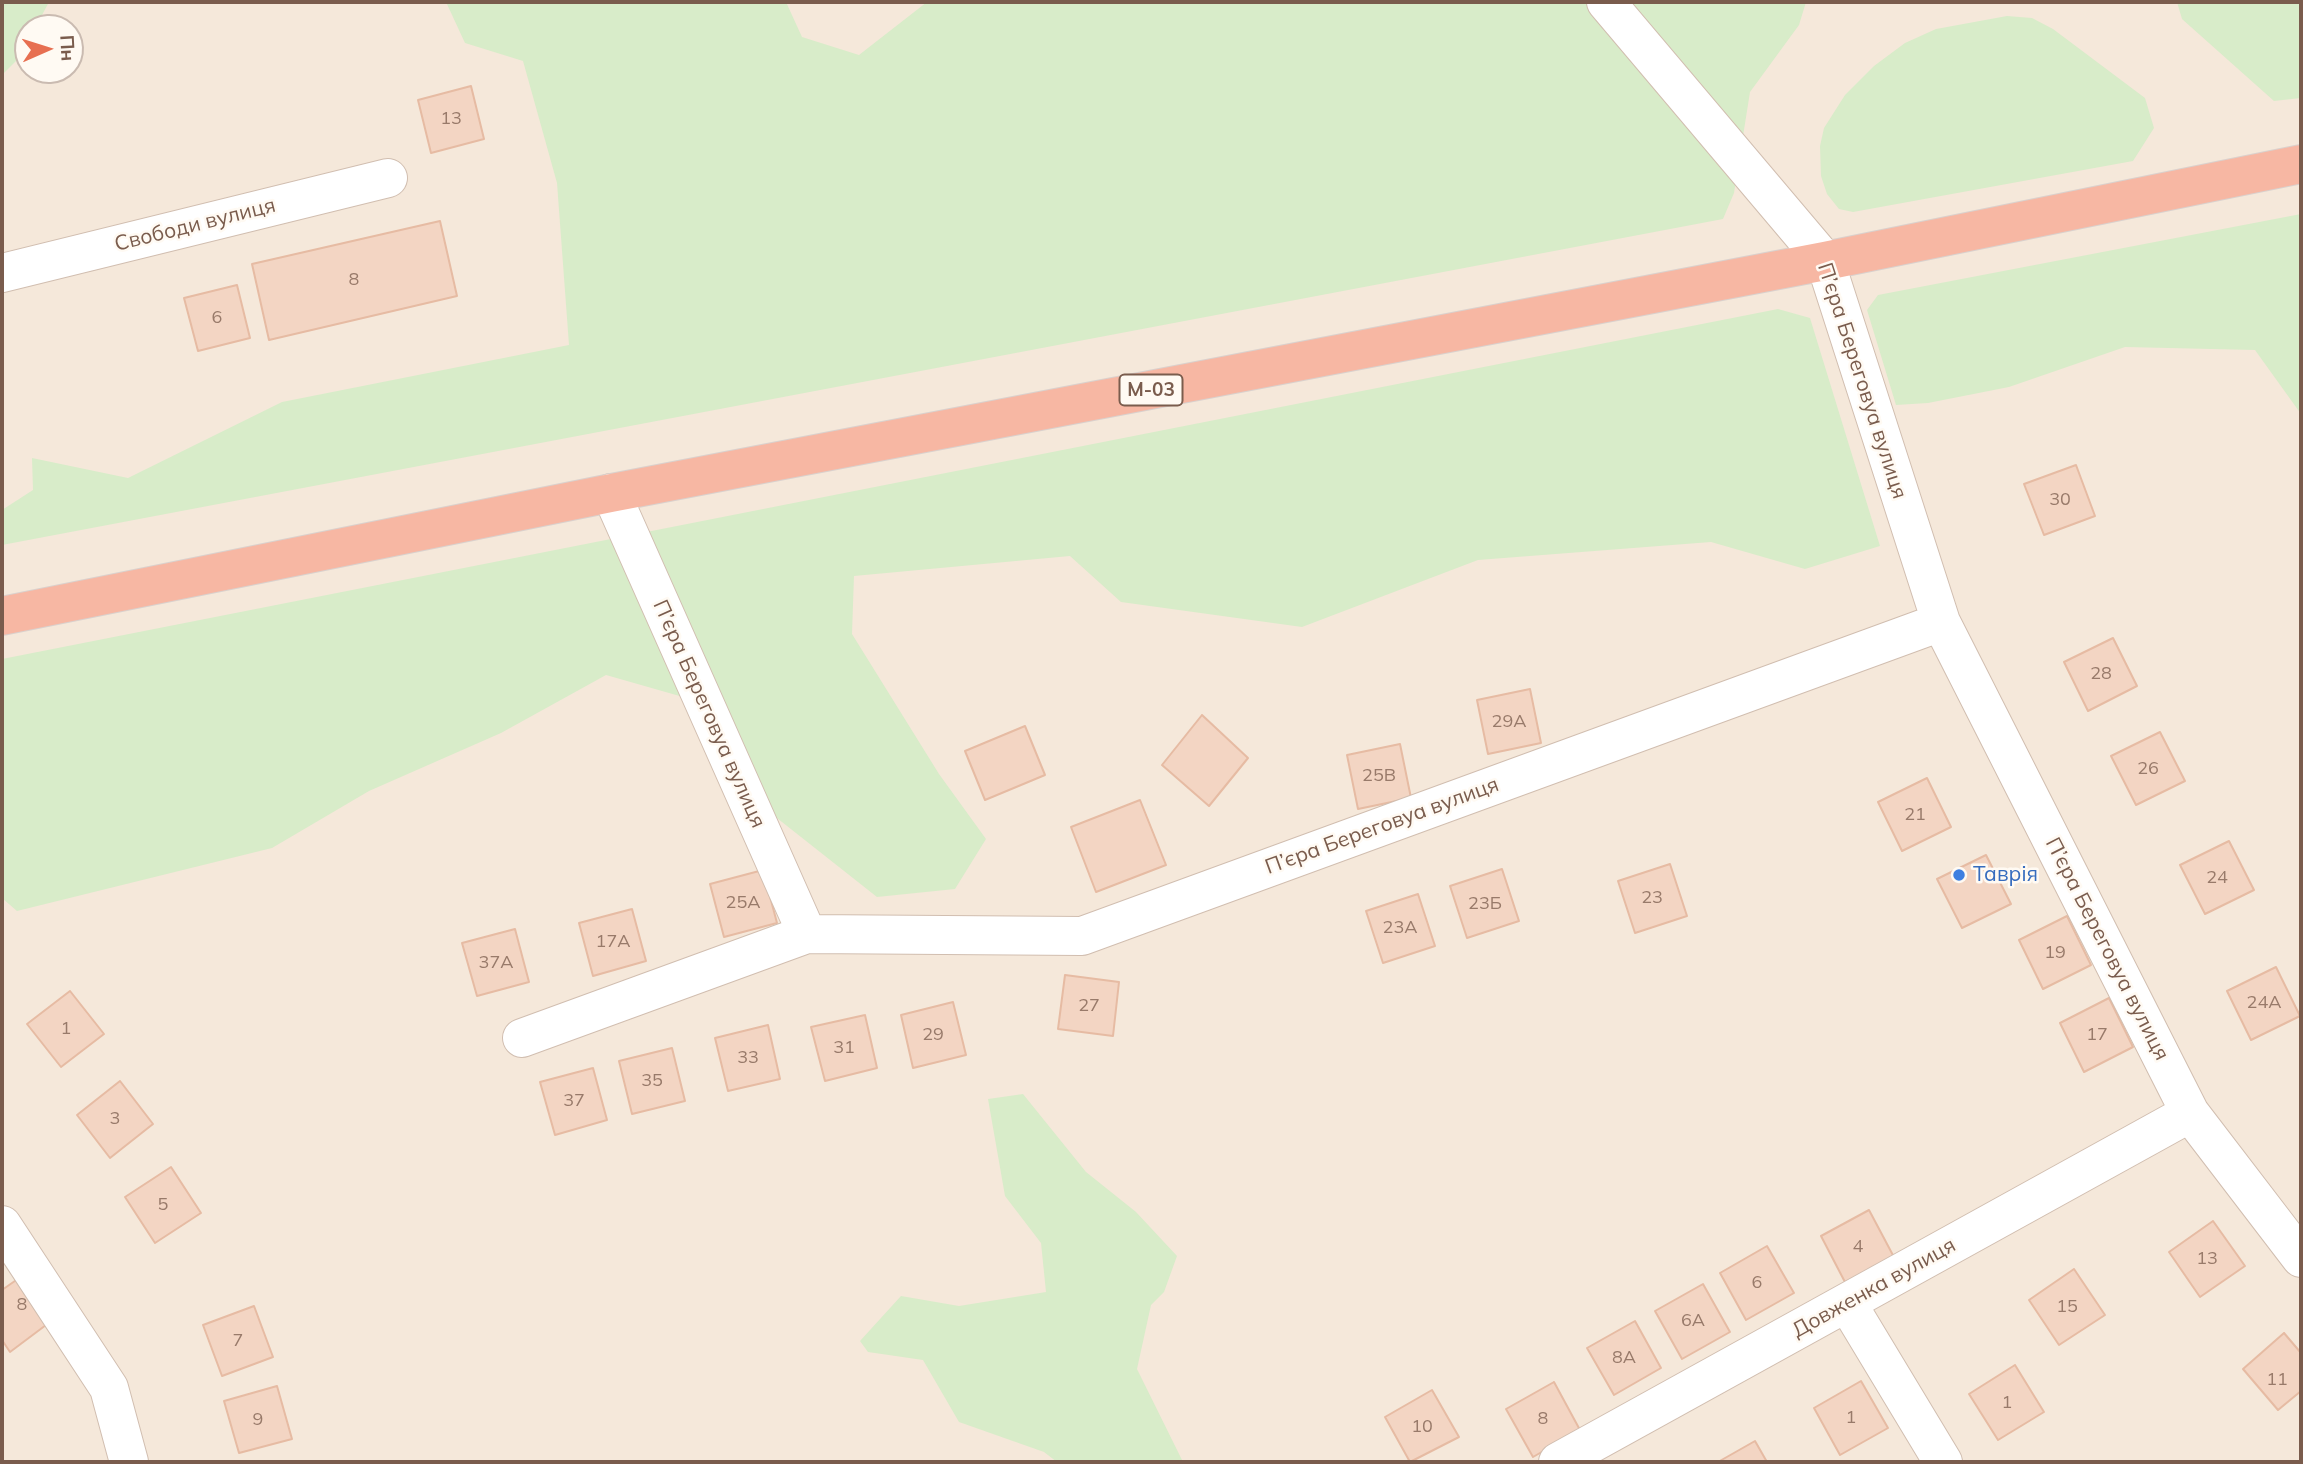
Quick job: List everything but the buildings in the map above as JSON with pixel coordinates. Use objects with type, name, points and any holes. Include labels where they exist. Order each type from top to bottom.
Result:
[{"type":"highway","name":"М-03","points":[[2,616],[611,494],[1825,261],[2301,164]]},
{"type":"street","name":"П’єра Береговуа вулиця","points":[[1606,2],[1825,261],[1941,622],[2190,1113],[2301,1258]]},
{"type":"street","name":"Свободи вулиця","points":[[2,273],[388,178]]},
{"type":"street","name":"П’єра Береговуа вулиця","points":[[611,494],[807,934]]},
{"type":"street","name":"П’єра Береговуа вулиця","points":[[522,1038],[807,934],[1082,936],[1941,622]]},
{"type":"street","name":"Довженка вулиця","points":[[1558,1462],[2190,1113]]},
{"type":"street","points":[[2,1225],[110,1388],[129,1462]]},
{"type":"street","points":[[1847,1303],[1943,1462]]},
{"type":"shaded area","points":[[2,2],[2301,2],[2301,1462],[2,1462]]},
{"type":"green space","points":[[2,2],[49,2],[43,14],[14,14],[14,63],[2,75]]},
{"type":"green space","points":[[446,2],[786,2],[802,37],[859,55],[927,2],[1806,2],[1799,25],[1750,92],[1734,193],[1723,219],[2,545],[2,510],[33,490],[32,458],[128,478],[282,402],[569,345],[557,183],[523,61],[465,43]]},
{"type":"green space","points":[[2177,2],[2301,2],[2301,98],[2274,101],[2182,19]]},
{"type":"green space","points":[[2007,16],[2032,18],[2053,29],[2145,98],[2154,128],[2133,161],[1853,212],[1839,209],[1827,194],[1821,176],[1820,146],[1824,128],[1845,95],[1874,66],[1905,43],[1936,29]]},
{"type":"green space","points":[[2301,214],[2301,414],[2255,350],[2125,347],[2009,387],[1928,403],[1896,405],[1867,310],[1878,295]]},
{"type":"green space","points":[[1778,309],[1810,318],[1880,546],[1805,569],[1711,542],[1478,560],[1302,627],[1121,602],[1070,556],[854,576],[852,634],[939,774],[986,839],[955,889],[877,897],[744,792],[704,703],[606,675],[501,733],[369,791],[272,848],[17,911],[2,898],[2,659]]},
{"type":"green space","points":[[1023,1094],[1086,1172],[1136,1212],[1177,1256],[1164,1292],[1151,1305],[1137,1369],[1183,1462],[1057,1462],[1044,1452],[959,1422],[923,1360],[868,1352],[860,1341],[901,1296],[959,1306],[1046,1292],[1041,1243],[1005,1196],[988,1099]]},
{"type":"place","name":"Таврiя","points":[[1959,875]]}]
